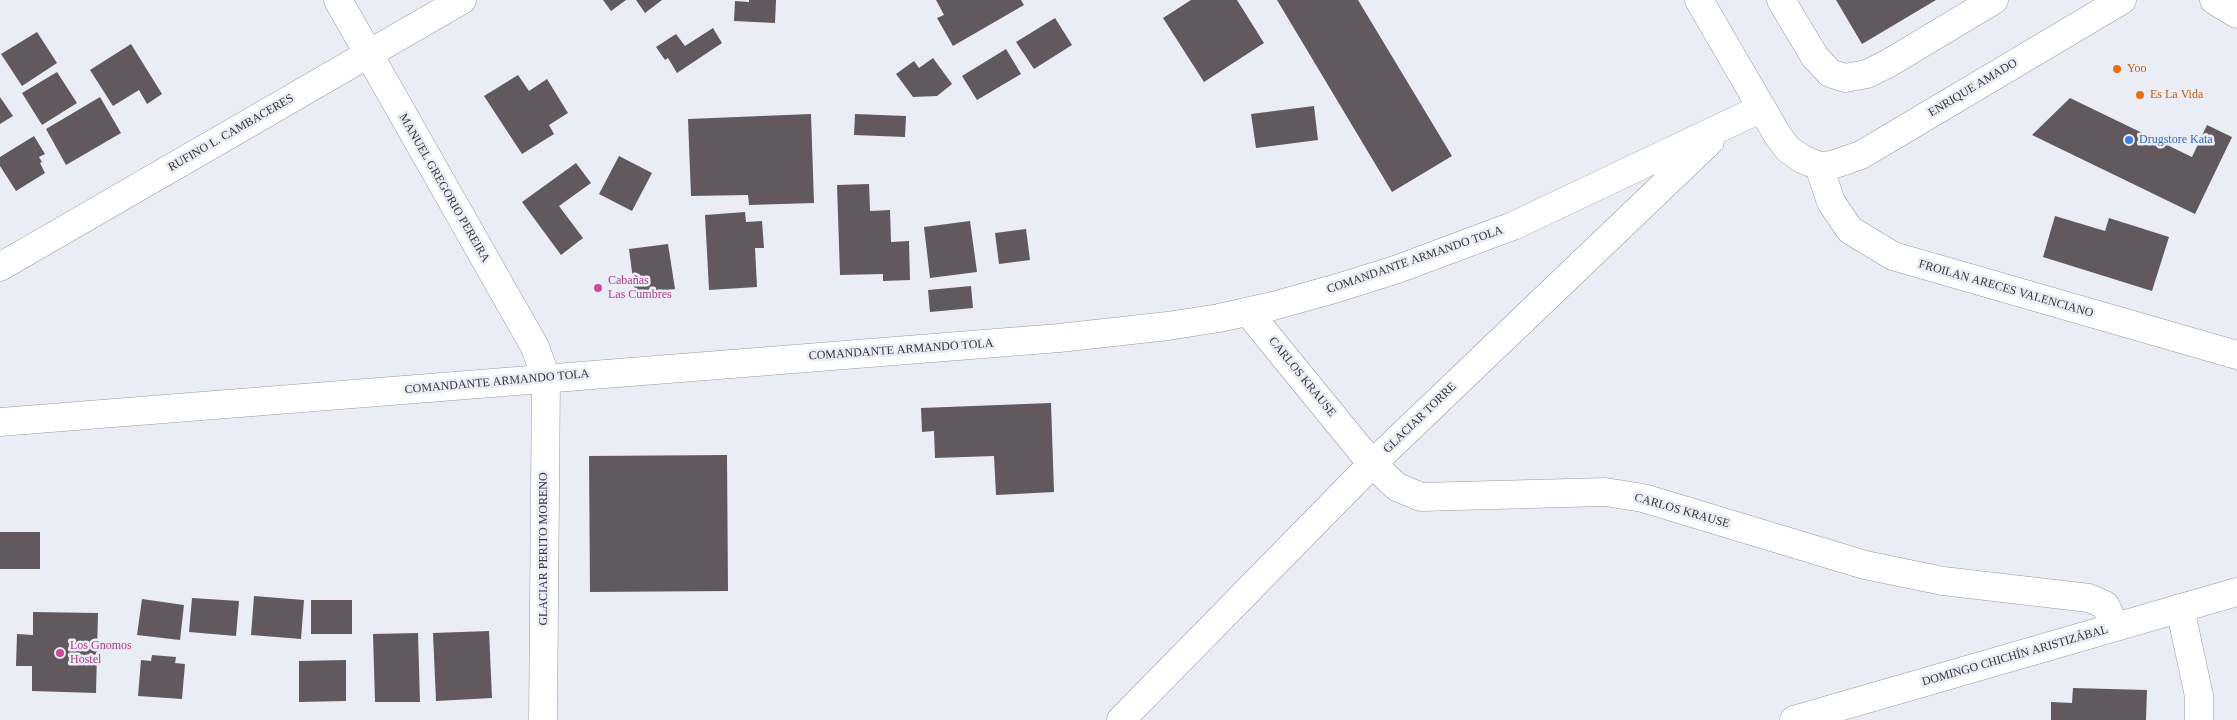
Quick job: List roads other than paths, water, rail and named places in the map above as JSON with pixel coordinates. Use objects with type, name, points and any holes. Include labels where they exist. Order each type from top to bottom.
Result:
[{"type":"street","name":"MANUEL GREGORIO PEREIRA","points":[[338,0],[535,347],[546,378]]},
{"type":"street","name":"RUFINO L. CAMBACERES","points":[[0,267],[462,0]]},
{"type":"street","points":[[1699,0],[1778,136],[1788,149],[1802,159],[1819,166]]},
{"type":"street","points":[[1780,0],[1815,57],[1830,73],[1845,78],[1867,74],[1889,63],[1994,0]]},
{"type":"street","name":"ENRIQUE AMADO","points":[[1819,166],[1832,165],[1861,154],[2092,8],[2122,0]]},
{"type":"street","points":[[2214,0],[2237,14]]},
{"type":"street","name":"COMANDANTE ARMANDO TOLA","points":[[0,422],[1059,338],[1168,326],[1248,312],[1395,270],[1512,226],[1762,108]]},
{"type":"street","name":"GLACIAR TORRE","points":[[1120,720],[1372,464],[1728,124]]},
{"type":"street","name":"FROILAN ARECES VALENCIANO","points":[[1819,166],[1831,202],[1850,230],[1893,256],[2237,355]]},
{"type":"street","name":"CARLOS KRAUSE","points":[[1248,312],[1372,464],[1397,488],[1421,497],[1605,492],[1642,498],[1865,565],[1943,581],[2089,598],[2105,604],[2116,627]]},
{"type":"street","name":"GLACIAR PERITO MORENO","points":[[543,720],[546,378]]},
{"type":"street","name":"DOMINGO CHICHÍN ARISTIZÁBAL","points":[[1794,720],[2237,592]]},
{"type":"street","points":[[2180,608],[2199,696],[2199,720]]},
{"type":"place","name":"Yoo","points":[[2117,69]]},
{"type":"place","name":"Es La Vida","points":[[2140,95]]},
{"type":"place","name":"Drugstore Kata","points":[[2129,140]]},
{"type":"place","name":"Cabañas Las Cumbres","points":[[598,288]]},
{"type":"place","name":"Los Gnomos Hostel","points":[[60,653]]}]
